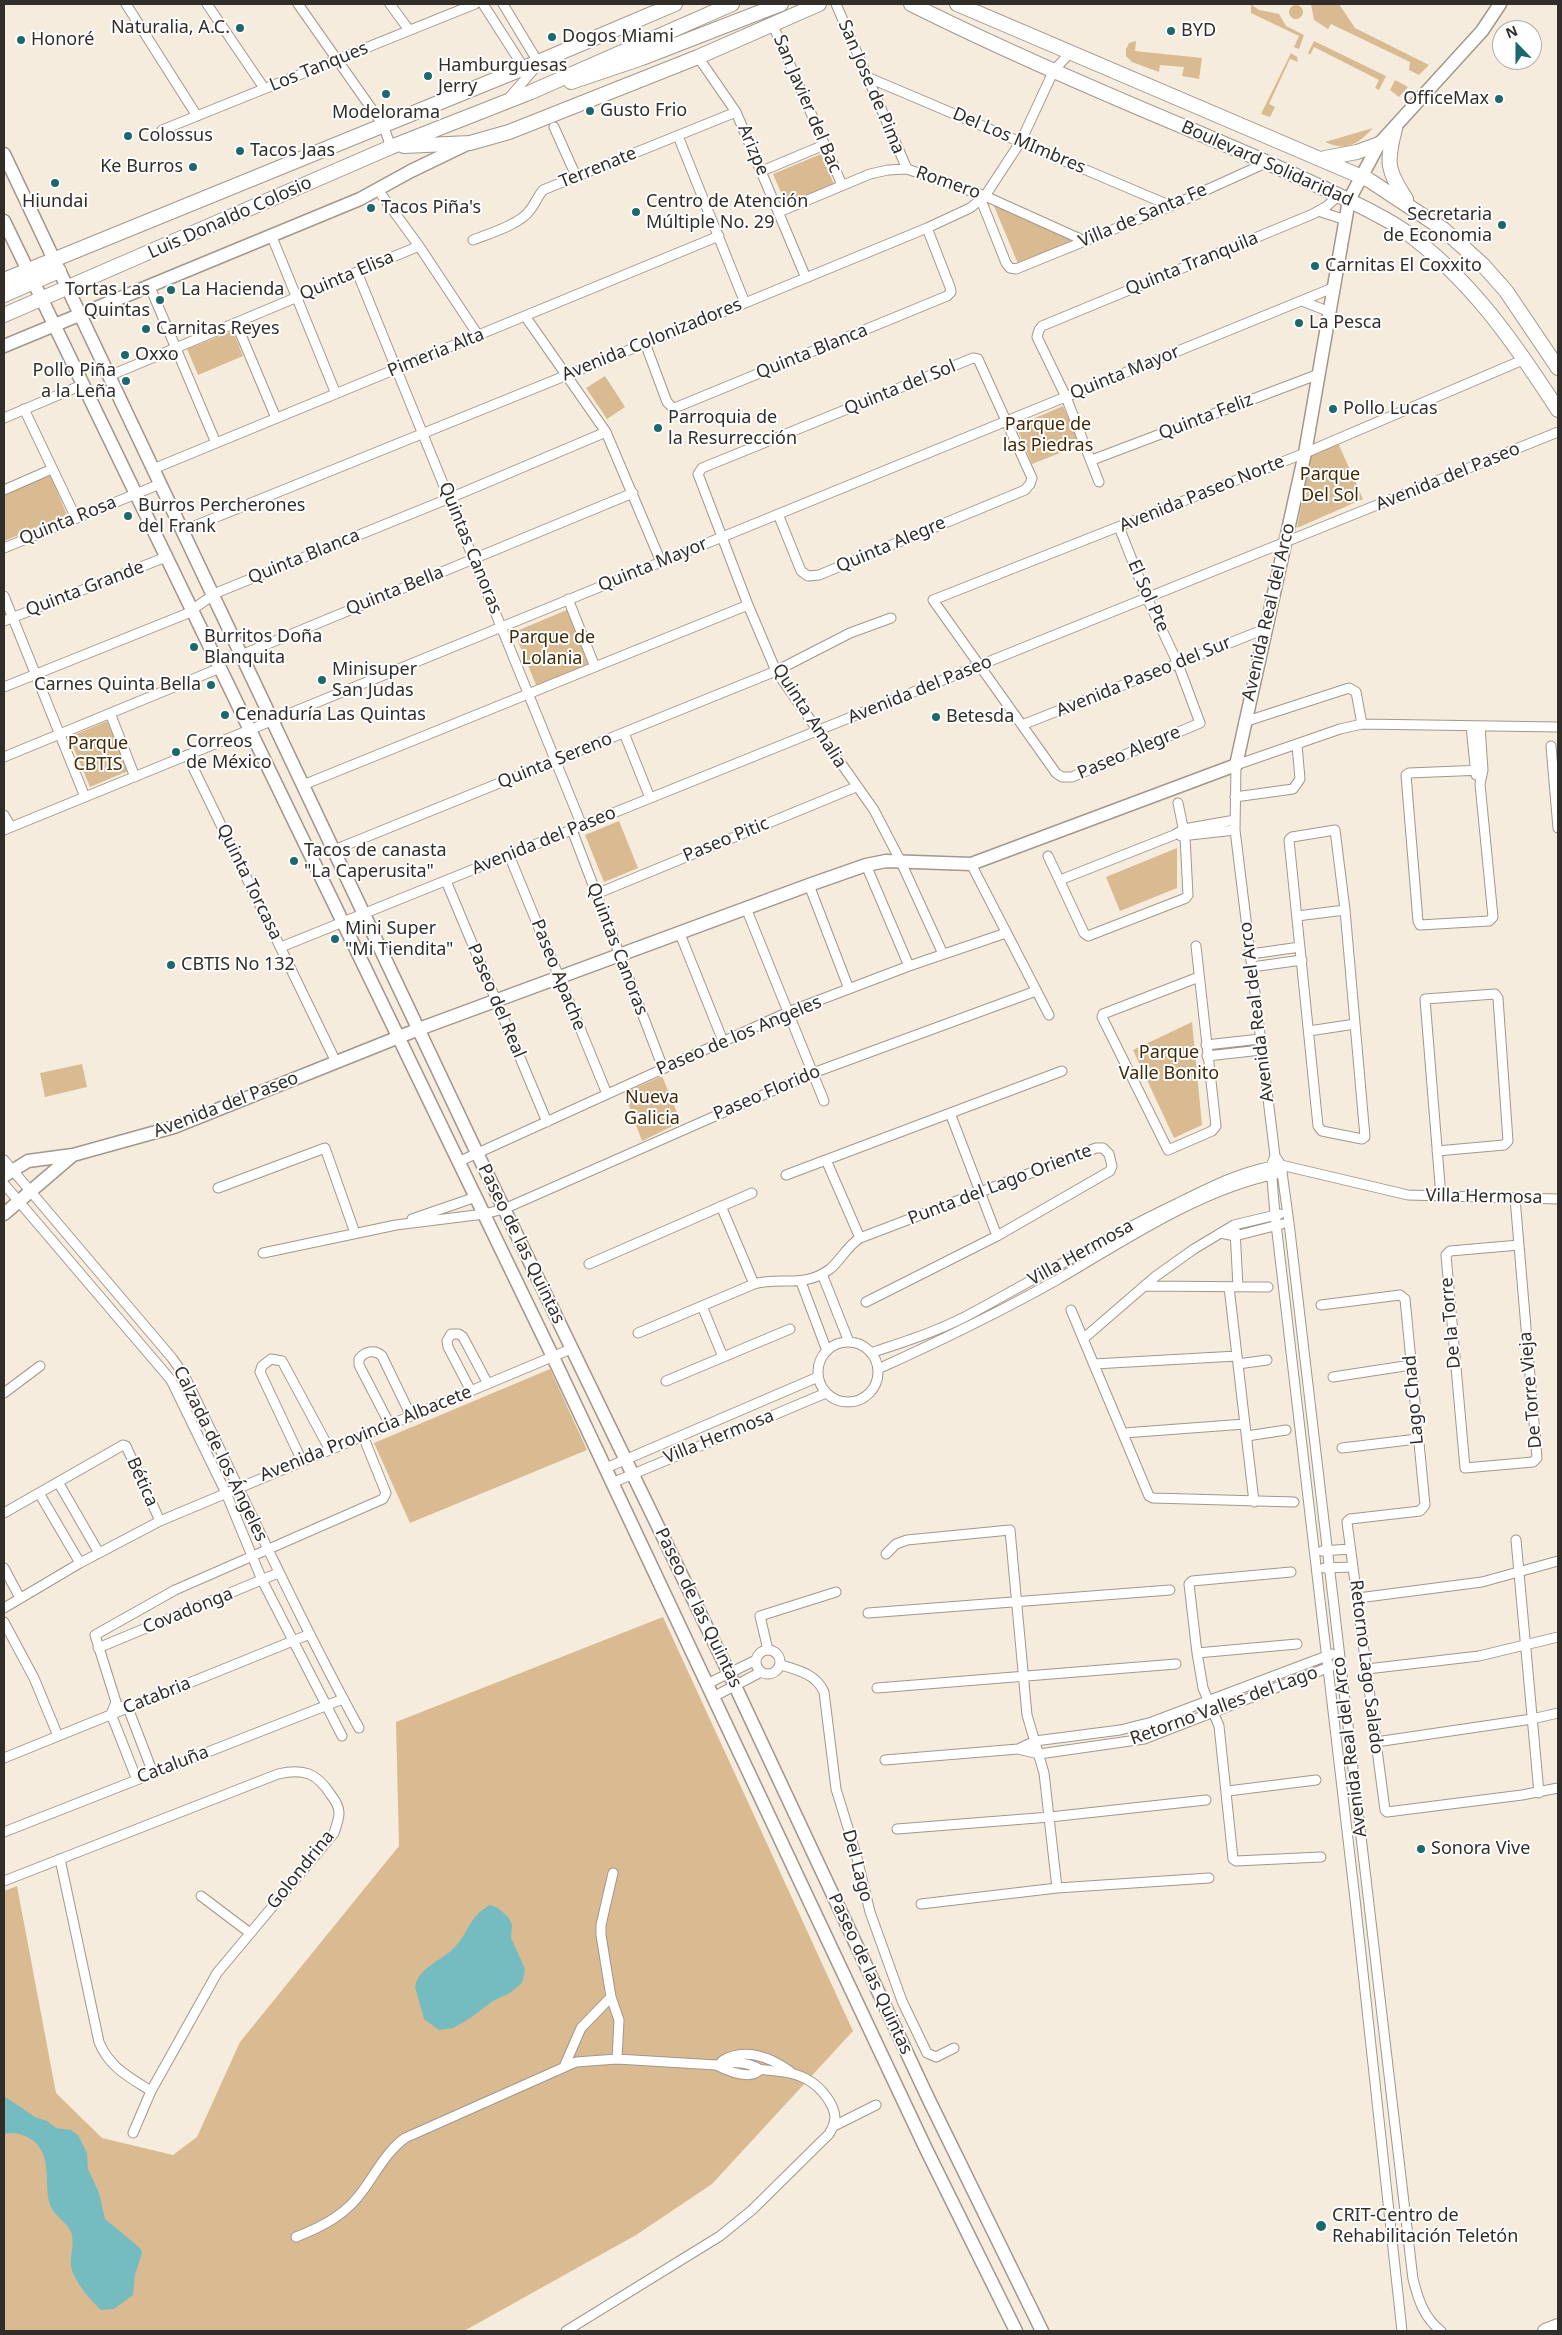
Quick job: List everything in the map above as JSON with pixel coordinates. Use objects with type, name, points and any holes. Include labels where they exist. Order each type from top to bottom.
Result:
[{"type":"main road","name":"Luis Donaldo Colosio","points":[[30,276],[383,125],[675,4]]},
{"type":"main road","name":"Luis Donaldo Colosio","points":[[4,315],[391,147],[550,83],[732,4]]},
{"type":"main road","points":[[550,83],[574,82],[650,55],[781,4]]},
{"type":"main road","points":[[4,346],[272,237],[378,190],[411,171],[470,143],[509,132],[698,57],[819,4]]},
{"type":"main road","name":"Boulevard Solidaridad","points":[[911,4],[1015,55],[1268,162],[1344,198],[1403,230],[1461,280],[1486,306],[1525,359],[1558,410]]},
{"type":"main road","name":"Boulevard Solidaridad","points":[[957,4],[1361,175],[1409,204],[1443,228],[1483,264],[1506,291],[1558,368]]},
{"type":"main road","name":"Avenida Real del Arco","points":[[1236,765],[1305,453],[1346,220],[1344,198],[1361,175],[1379,144],[1395,129],[1482,31],[1500,4]]},
{"type":"main road","points":[[1395,129],[1388,155],[1390,170],[1409,204]]},
{"type":"main road","points":[[391,147],[470,143]]},
{"type":"main road","points":[[1323,159],[1357,152],[1379,144]]},
{"type":"main road","name":"Paseo de las Quintas","points":[[4,154],[477,1153],[730,1673],[972,2191],[1042,2331]]},
{"type":"main road","name":"Paseo de las Quintas","points":[[4,222],[553,1357],[950,2200],[1016,2331]]},
{"type":"main road","points":[[4,280],[30,276]]},
{"type":"main road","points":[[4,295],[30,276]]},
{"type":"main road","name":"Avenida del Paseo","points":[[4,1214],[73,1155],[174,1127],[419,1029],[746,908],[866,865],[900,860],[971,864],[1236,765]]},
{"type":"main road","points":[[7,1168],[38,1158],[73,1155]]},
{"type":"main road","points":[[950,2200],[972,2191]]},
{"type":"main road","points":[[1546,2331],[1558,2326]]},
{"type":"street","points":[[126,4],[197,116]]},
{"type":"street","points":[[207,4],[264,88]]},
{"type":"street","points":[[298,4],[383,125],[391,147]]},
{"type":"street","points":[[390,4],[409,30]]},
{"type":"street","name":"Los Tanques","points":[[162,130],[475,4]]},
{"type":"street","points":[[483,4],[524,68]]},
{"type":"street","points":[[503,4],[538,62],[506,101]]},
{"type":"street","name":"San Jose de Pima","points":[[836,4],[907,170]]},
{"type":"street","name":"San Javier del Bac","points":[[772,23],[842,185]]},
{"type":"street","name":"Avenida Colonizadores","points":[[182,530],[745,303],[927,228],[970,208],[983,198],[1021,141],[1054,70],[1070,53]]},
{"type":"street","name":"Arizpe","points":[[698,57],[736,112],[806,278]]},
{"type":"street","name":"Del Los MImbres","points":[[867,77],[1171,206]]},
{"type":"street","name":"Terrenate","points":[[473,240],[522,218],[530,210],[535,199],[543,190],[736,112]]},
{"type":"street","points":[[554,127],[576,176]]},
{"type":"street","points":[[678,136],[745,303]]},
{"type":"street","points":[[762,171],[824,145]]},
{"type":"street","name":"Villa de Santa Fe","points":[[983,198],[1006,263],[1010,268],[1016,269],[1171,206],[1268,162]]},
{"type":"street","name":"Romero","points":[[779,212],[870,174],[888,170],[907,170],[983,198],[1085,241]]},
{"type":"street","points":[[378,190],[419,246],[478,335]]},
{"type":"street","name":"Quinta Tranquila","points":[[1066,397],[1037,337],[1038,330],[1042,326],[1318,211],[1344,198]]},
{"type":"street","points":[[1318,211],[1346,220]]},
{"type":"street","name":"Quinta Blanca","points":[[646,343],[667,402],[673,408],[677,407],[947,296],[951,292],[950,287],[927,228]]},
{"type":"street","name":"Pimeria Alta","points":[[153,469],[719,236]]},
{"type":"street","points":[[272,237],[336,394]]},
{"type":"street","name":"Quinta Elisa","points":[[109,376],[419,246]]},
{"type":"street","name":"Quintas Canoras","points":[[357,272],[398,368],[582,826]]},
{"type":"street","points":[[150,287],[216,443]]},
{"type":"street","name":"Quinta Mayor","points":[[8,828],[1335,287]]},
{"type":"street","points":[[1302,301],[1330,312]]},
{"type":"street","points":[[525,316],[606,432],[661,562]]},
{"type":"street","points":[[236,323],[276,418]]},
{"type":"street","name":"Quinta del Sol","points":[[702,468],[973,358],[978,359],[980,363],[1032,478]]},
{"type":"street","name":"Avenida Paseo Norte","points":[[933,600],[1305,453],[1525,359]]},
{"type":"street","name":"Quinta Feliz","points":[[1092,460],[1319,374]]},
{"type":"street","points":[[4,418],[82,385]]},
{"type":"street","points":[[1066,397],[1099,482]]},
{"type":"street","points":[[24,409],[76,518]]},
{"type":"street","name":"Quinta Blanca","points":[[4,687],[192,610],[212,595],[606,432]]},
{"type":"street","name":"Avenida del Paseo","points":[[281,947],[1558,432]]},
{"type":"street","name":"Quinta Amalia","points":[[702,468],[698,474],[748,605],[776,671],[816,731],[874,810],[900,860],[944,954]]},
{"type":"street","points":[[4,490],[52,469]]},
{"type":"street","name":"Quinta Alegre","points":[[778,514],[801,571],[808,576],[818,575],[1025,490],[1032,478]]},
{"type":"street","name":"Quinta Rosa","points":[[4,548],[160,484]]},
{"type":"street","name":"Quinta Bella","points":[[241,655],[633,493]]},
{"type":"street","name":"El Sol Pte","points":[[1118,527],[1201,720]]},
{"type":"street","name":"Quinta Grande","points":[[8,619],[166,558]]},
{"type":"street","points":[[4,596],[8,619],[35,674],[85,797]]},
{"type":"street","points":[[568,600],[595,667]]},
{"type":"street","name":"Paseo Alegre","points":[[933,600],[1056,773],[1067,778],[1200,723],[1201,720]]},
{"type":"street","points":[[303,785],[748,605]]},
{"type":"street","points":[[776,671],[850,633],[891,618]]},
{"type":"street","name":"Avenida Paseo del Sur","points":[[1022,725],[1265,629]]},
{"type":"street","points":[[4,757],[220,668]]},
{"type":"street","name":"Quinta Sereno","points":[[334,850],[776,671]]},
{"type":"street","points":[[1244,722],[1349,688],[1356,692],[1362,724]]},
{"type":"street","points":[[110,713],[136,777]]},
{"type":"street","points":[[1236,765],[1362,724],[1558,727]]},
{"type":"street","points":[[1476,726],[1493,917],[1489,921],[1420,925],[1418,921],[1406,775],[1409,773],[1479,770]]},
{"type":"street","points":[[624,733],[650,798]]},
{"type":"street","points":[[1235,797],[1294,789],[1300,779],[1296,745]]},
{"type":"street","points":[[1551,746],[1556,769],[1558,828]]},
{"type":"street","name":"Quinta Torcasa","points":[[187,755],[336,1062]]},
{"type":"street","name":"Avenida Real del Arco","points":[[1236,765],[1235,825],[1260,1039],[1275,1156],[1282,1169],[1289,1223],[1412,2268],[1417,2297],[1425,2313],[1441,2331]]},
{"type":"street","name":"Paseo Pitic","points":[[596,894],[856,787]]},
{"type":"street","points":[[1048,856],[1084,933],[1088,936],[1186,898],[1188,895],[1184,833],[1178,803]]},
{"type":"street","points":[[4,814],[8,828]]},
{"type":"street","points":[[1060,880],[1174,835],[1235,825]]},
{"type":"street","name":"Quintas Canoras","points":[[572,830],[663,1068]]},
{"type":"street","points":[[1334,830],[1337,833],[1345,910],[1364,1138],[1319,1128],[1290,839],[1334,830]]},
{"type":"street","name":"Paseo Apache","points":[[509,855],[608,1094]]},
{"type":"street","points":[[971,864],[1049,1015]]},
{"type":"street","points":[[866,865],[909,966]]},
{"type":"street","name":"Paseo del Real","points":[[446,880],[547,1122]]},
{"type":"street","points":[[810,885],[849,989]]},
{"type":"street","points":[[746,908],[824,1101]]},
{"type":"street","points":[[1297,916],[1345,910]]},
{"type":"street","name":"Paseo de los Angeles","points":[[458,1162],[788,1012],[909,966],[1006,933]]},
{"type":"street","points":[[680,934],[723,1040]]},
{"type":"street","points":[[1196,946],[1216,1126],[1212,1131],[1168,1150],[1102,1018],[1103,1014],[1199,977]]},
{"type":"street","points":[[1251,954],[1300,947]]},
{"type":"street","points":[[1252,967],[1302,960]]},
{"type":"street","name":"Paseo Florido","points":[[396,1225],[484,1214],[504,1209],[813,1072],[1036,991]]},
{"type":"street","points":[[1437,1151],[1504,1145],[1508,1141],[1498,998],[1495,994],[1425,1000],[1440,1196]]},
{"type":"street","points":[[1309,1031],[1355,1024]]},
{"type":"street","points":[[1206,1045],[1260,1039]]},
{"type":"street","points":[[1207,1056],[1262,1050]]},
{"type":"street","points":[[786,1175],[1062,1071]]},
{"type":"street","points":[[950,1113],[998,1236]]},
{"type":"street","points":[[218,1188],[326,1148],[355,1233]]},
{"type":"street","name":"Punta del Lago Oriente","points":[[822,1274],[830,1269],[848,1247],[860,1238],[1096,1148],[1103,1148],[1112,1160],[1110,1171],[998,1236],[866,1302]]},
{"type":"street","points":[[1271,1170],[1275,1156]]},
{"type":"street","points":[[826,1160],[860,1238]]},
{"type":"street","name":"Calzada de los Ángeles","points":[[7,1168],[32,1191],[184,1375],[239,1487],[278,1574],[359,1728]]},
{"type":"street","name":"Villa Hermosa","points":[[872,1353],[925,1334],[972,1314],[1138,1221],[1219,1184],[1271,1170],[1293,1169],[1395,1193],[1440,1196],[1558,1198]]},
{"type":"street","name":"Avenida Real del Arco","points":[[1271,1170],[1356,1899],[1402,2331]]},
{"type":"street","name":"Villa Hermosa","points":[[878,1369],[983,1321],[1169,1216],[1271,1170]]},
{"type":"street","points":[[4,1184],[19,1202]]},
{"type":"street","points":[[589,1264],[752,1192]]},
{"type":"street","points":[[263,1253],[396,1225],[476,1197]]},
{"type":"street","points":[[1515,1198],[1519,1245]]},
{"type":"street","name":"Calzada de los Ángeles","points":[[19,1202],[171,1380],[226,1493],[262,1580],[292,1642],[342,1736]]},
{"type":"street","points":[[721,1206],[754,1284]]},
{"type":"street","points":[[1083,1339],[1171,1264],[1234,1224],[1287,1212]]},
{"type":"street","points":[[1221,1233],[1235,1236],[1289,1223]]},
{"type":"street","points":[[1234,1224],[1234,1287],[1238,1360],[1254,1502]]},
{"type":"street","name":"De la Torre","points":[[1464,1465],[1446,1255],[1450,1251],[1519,1245]]},
{"type":"street","name":"De Torre Vieja","points":[[1464,1465],[1466,1468],[1533,1462],[1537,1458],[1519,1245]]},
{"type":"street","points":[[638,1333],[754,1284],[771,1280],[800,1282],[822,1274],[849,1342]]},
{"type":"street","points":[[800,1282],[827,1351]]},
{"type":"street","points":[[1144,1286],[1268,1287]]},
{"type":"street","name":"Lago Chad","points":[[1321,1305],[1402,1295],[1405,1299],[1424,1508],[1350,1518],[1347,1522]]},
{"type":"street","points":[[702,1306],[723,1357]]},
{"type":"street","points":[[1071,1310],[1124,1433],[1147,1492],[1153,1498],[1294,1502]]},
{"type":"street","points":[[666,1381],[790,1329]]},
{"type":"street","points":[[471,1391],[446,1342],[451,1334],[459,1334],[463,1337],[488,1384]]},
{"type":"street","points":[[849,1342],[861,1345],[872,1353],[878,1369],[874,1388],[858,1401],[844,1402],[826,1393],[818,1377],[819,1363],[827,1351],[837,1344],[849,1342]]},
{"type":"street","name":"Avenida Provincia Albacete","points":[[4,1608],[80,1563],[160,1521],[571,1349]]},
{"type":"street","points":[[390,1425],[359,1365],[360,1359],[368,1352],[374,1352],[382,1356],[411,1416]]},
{"type":"street","points":[[302,1461],[260,1372],[262,1366],[271,1359],[282,1361],[330,1450]]},
{"type":"street","points":[[1094,1364],[1267,1360]]},
{"type":"street","points":[[1294,1364],[1305,1363]]},
{"type":"street","points":[[1333,1377],[1410,1365]]},
{"type":"street","points":[[4,1393],[40,1366]]},
{"type":"street","name":"Villa Hermosa","points":[[606,1468],[818,1377]]},
{"type":"street","name":"Villa Hermosa","points":[[612,1483],[826,1393]]},
{"type":"street","points":[[1124,1433],[1245,1424]]},
{"type":"street","points":[[1247,1436],[1286,1430]]},
{"type":"street","points":[[137,1780],[111,1714],[116,1702],[94,1637],[163,1596],[385,1498],[386,1493],[363,1436]]},
{"type":"street","points":[[1342,1448],[1417,1439]]},
{"type":"street","name":"Bética","points":[[58,1482],[122,1445],[126,1446],[160,1521]]},
{"type":"street","points":[[4,1513],[58,1482],[99,1553]]},
{"type":"street","points":[[39,1493],[80,1563]]},
{"type":"street","name":"Retorno Lago Salado","points":[[1347,1522],[1385,1809],[1387,1812],[1539,1793]]},
{"type":"street","points":[[886,1554],[896,1544],[907,1540],[1008,1529],[1027,1715],[1043,1768],[1057,1888]]},
{"type":"street","points":[[1516,1540],[1539,1793],[1558,1788]]},
{"type":"street","points":[[1314,1551],[1350,1549]]},
{"type":"street","points":[[1358,1598],[1482,1582],[1558,1561]]},
{"type":"street","points":[[1316,1568],[1353,1567]]},
{"type":"street","points":[[4,1568],[20,1598]]},
{"type":"street","points":[[1291,1572],[1192,1581],[1189,1584],[1203,1688],[1219,1726],[1228,1791],[1234,1860],[1321,1857]]},
{"type":"street","name":"Covadonga","points":[[98,1648],[278,1574]]},
{"type":"street","points":[[868,1612],[1170,1590]]},
{"type":"street","points":[[768,1650],[759,1619],[760,1616],[836,1592]]},
{"type":"street","points":[[4,1622],[34,1678],[58,1736]]},
{"type":"street","name":"Catabria","points":[[4,1758],[310,1634]]},
{"type":"street","points":[[1367,1669],[1479,1656],[1558,1637]]},
{"type":"street","points":[[1197,1653],[1297,1644]]},
{"type":"street","points":[[707,1684],[756,1660],[760,1653],[768,1650],[778,1654],[781,1665],[775,1673],[761,1672],[712,1697]]},
{"type":"street","name":"Retorno Valles del Lago","points":[[1018,1749],[1035,1741],[1135,1726],[1209,1701],[1339,1651]]},
{"type":"street","points":[[756,1660],[756,1664],[761,1672]]},
{"type":"street","name":"Retorno Valles del Lago","points":[[1018,1749],[1039,1754],[1134,1741],[1214,1712],[1340,1662]]},
{"type":"street","points":[[877,1688],[1176,1664]]},
{"type":"street","name":"Del Lago","points":[[781,1665],[813,1676],[824,1692],[836,1790],[883,1953],[902,2001],[927,2053],[936,2057],[954,2048]]},
{"type":"street","name":"Cataluña","points":[[4,1832],[343,1699]]},
{"type":"street","points":[[116,1702],[128,1708],[153,1773]]},
{"type":"street","points":[[1376,1742],[1532,1719],[1558,1713]]},
{"type":"street","points":[[886,1760],[1018,1749]]},
{"type":"street","name":"Golondrina","points":[[4,1881],[278,1774],[293,1771],[309,1773],[323,1782],[335,1801],[339,1813],[334,1833],[217,1973],[152,2091],[133,2133]]},
{"type":"street","points":[[1228,1791],[1316,1780]]},
{"type":"street","points":[[897,1829],[1206,1800]]},
{"type":"street","points":[[60,1859],[99,2042],[103,2052],[118,2070],[152,2091]]},
{"type":"street","points":[[613,1873],[601,1925],[602,1946],[611,1997],[619,2020],[616,2059]]},
{"type":"street","points":[[921,1904],[1057,1888],[1209,1878]]},
{"type":"street","points":[[201,1896],[250,1933]]},
{"type":"street","points":[[1356,1899],[1369,1898]]},
{"type":"street","points":[[564,2067],[582,2028],[611,1997]]},
{"type":"street","points":[[566,2331],[720,2236],[739,2222],[829,2134],[834,2126],[836,2115],[815,2083],[791,2072],[778,2063],[746,2053],[735,2054],[716,2065]]},
{"type":"street","points":[[296,2237],[337,2218],[350,2206],[389,2152],[405,2138],[564,2067],[586,2060],[616,2059],[716,2065],[729,2072],[752,2074],[761,2070],[791,2072]]},
{"type":"street","points":[[834,2126],[876,2105]]},
{"type":"street","points":[[1377,2110],[1394,2108]]},
{"type":"street","points":[[1395,2270],[1412,2268]]},
{"type":"green space","points":[[1251,4],[1259,10],[1279,14],[1286,26],[1304,35],[1299,49],[1294,47],[1299,36],[1251,13]]},
{"type":"green space","points":[[1311,4],[1339,4],[1355,28],[1429,65],[1419,75],[1409,70],[1410,62],[1331,24],[1328,29],[1314,20]]},
{"type":"green space","points":[[1293,5],[1299,5],[1303,12],[1299,19],[1293,19],[1289,15],[1289,9]]},
{"type":"green space","points":[[1136,41],[1135,51],[1202,58],[1199,79],[1182,76],[1184,67],[1160,65],[1159,72],[1132,62],[1126,56],[1126,49],[1129,43]]},
{"type":"green space","points":[[1314,41],[1386,76],[1379,90],[1375,88],[1379,80],[1314,47],[1310,55],[1308,53]]},
{"type":"green space","points":[[1291,53],[1297,57],[1298,62],[1290,59],[1269,104],[1275,107],[1270,117],[1261,114]]},
{"type":"green space","points":[[1395,80],[1408,87],[1399,97],[1390,90]]},
{"type":"green space","points":[[1373,128],[1352,145],[1340,146],[1325,142]]},
{"type":"green space","points":[[821,154],[834,184],[786,204],[773,174]]},
{"type":"green space","points":[[991,199],[1084,241],[1019,266]]},
{"type":"green space","points":[[233,331],[243,356],[198,375],[187,349]]},
{"type":"green space","points":[[605,376],[625,407],[607,419],[586,388]]},
{"type":"green space","name":"Parque de las Piedras","points":[[1063,406],[1080,445],[1032,464],[1016,426]]},
{"type":"green space","name":"Parque Del Sol","points":[[1338,443],[1363,499],[1297,528],[1311,455]]},
{"type":"green space","points":[[50,474],[67,515],[4,541],[4,493]]},
{"type":"green space","name":"Parque de Lolania","points":[[567,610],[589,666],[537,687],[514,632]]},
{"type":"green space","name":"Parque CBTIS","points":[[107,721],[128,771],[90,787],[69,737]]},
{"type":"green space","points":[[619,821],[638,868],[604,882],[585,835]]},
{"type":"green space","points":[[1177,848],[1177,888],[1120,911],[1106,877]]},
{"type":"green space","name":"Parque Valle Bonito","points":[[1192,1022],[1202,1125],[1174,1138],[1133,1050]]},
{"type":"green space","points":[[82,1064],[87,1087],[45,1097],[40,1073]]},
{"type":"green space","name":"Nueva Galicia","points":[[662,1076],[681,1122],[642,1141],[624,1093]]},
{"type":"green space","points":[[550,1369],[587,1450],[410,1523],[374,1443]]},
{"type":"green space","points":[[663,1617],[853,2031],[712,2184],[636,2235],[464,2331],[4,2331],[4,1891],[17,1886],[56,2093],[102,2138],[173,2155],[197,2137],[240,2042],[399,1846],[396,1722]]},
{"type":"water","points":[[490,1905],[498,1908],[508,1917],[512,1924],[511,1938],[525,1970],[523,1980],[510,1993],[493,2001],[469,2019],[453,2028],[439,2030],[424,2019],[415,1987],[417,1980],[425,1970],[453,1949],[478,1914]]},
{"type":"water","points":[[4,2096],[35,2117],[47,2121],[56,2128],[71,2130],[78,2135],[87,2153],[88,2169],[99,2193],[105,2219],[140,2248],[142,2253],[135,2275],[133,2295],[114,2309],[101,2310],[75,2278],[71,2266],[71,2232],[50,2205],[45,2160],[42,2151],[37,2144],[26,2136],[17,2133],[4,2134]]},
{"type":"place","name":"Naturalia, A.C.","points":[[240,28]]},
{"type":"place","name":"BYD","points":[[1171,31]]},
{"type":"place","name":"Dogos Miami","points":[[552,37]]},
{"type":"place","name":"Honoré","points":[[21,40]]},
{"type":"place","name":"Hamburguesas Jerry","points":[[428,76]]},
{"type":"place","name":"Modelorama","points":[[386,94]]},
{"type":"place","name":"OfficeMax","points":[[1499,99]]},
{"type":"place","name":"Gusto Frio","points":[[590,111]]},
{"type":"place","name":"Colossus","points":[[128,136]]},
{"type":"place","name":"Tacos Jaas","points":[[240,151]]},
{"type":"place","name":"Ke Burros","points":[[193,167]]},
{"type":"place","name":"Hiundai","points":[[55,183]]},
{"type":"place","name":"Tacos Piña's","points":[[371,208]]},
{"type":"place","name":"Centro de Atención Múltiple No. 29","points":[[636,212]]},
{"type":"place","name":"Secretaria de Economia","points":[[1502,225]]},
{"type":"place","name":"Carnitas El Coxxito","points":[[1315,266]]},
{"type":"place","name":"La Hacienda","points":[[171,290]]},
{"type":"place","name":"Tortas Las Quintas","points":[[160,300]]},
{"type":"place","name":"La Pesca","points":[[1299,323]]},
{"type":"place","name":"Carnitas Reyes","points":[[146,329]]},
{"type":"place","name":"Oxxo","points":[[125,355]]},
{"type":"place","name":"Pollo Piña a la Leña","points":[[126,381]]},
{"type":"place","name":"Pollo Lucas","points":[[1333,409]]},
{"type":"place","name":"Parroquia de la Resurrección","points":[[658,428]]},
{"type":"place","name":"Burros Percherones del Frank","points":[[128,516]]},
{"type":"place","name":"Burritos Doña Blanquita","points":[[194,647]]},
{"type":"place","name":"Minisuper San Judas","points":[[322,680]]},
{"type":"place","name":"Carnes Quinta Bella","points":[[211,685]]},
{"type":"place","name":"Cenaduría Las Quintas","points":[[225,715]]},
{"type":"place","name":"Betesda","points":[[936,717]]},
{"type":"place","name":"Correos de México","points":[[176,752]]},
{"type":"place","name":"Tacos de canasta \"La Caperusita\"","points":[[294,861]]},
{"type":"place","name":"Mini Super \"Mi Tiendita\"","points":[[335,939]]},
{"type":"place","name":"CBTIS No 132","points":[[171,965]]},
{"type":"place","name":"Sonora Vive","points":[[1421,1849]]},
{"type":"place","name":"CRIT-Centro de Rehabilitación Teletón","points":[[1321,2226]]}]
